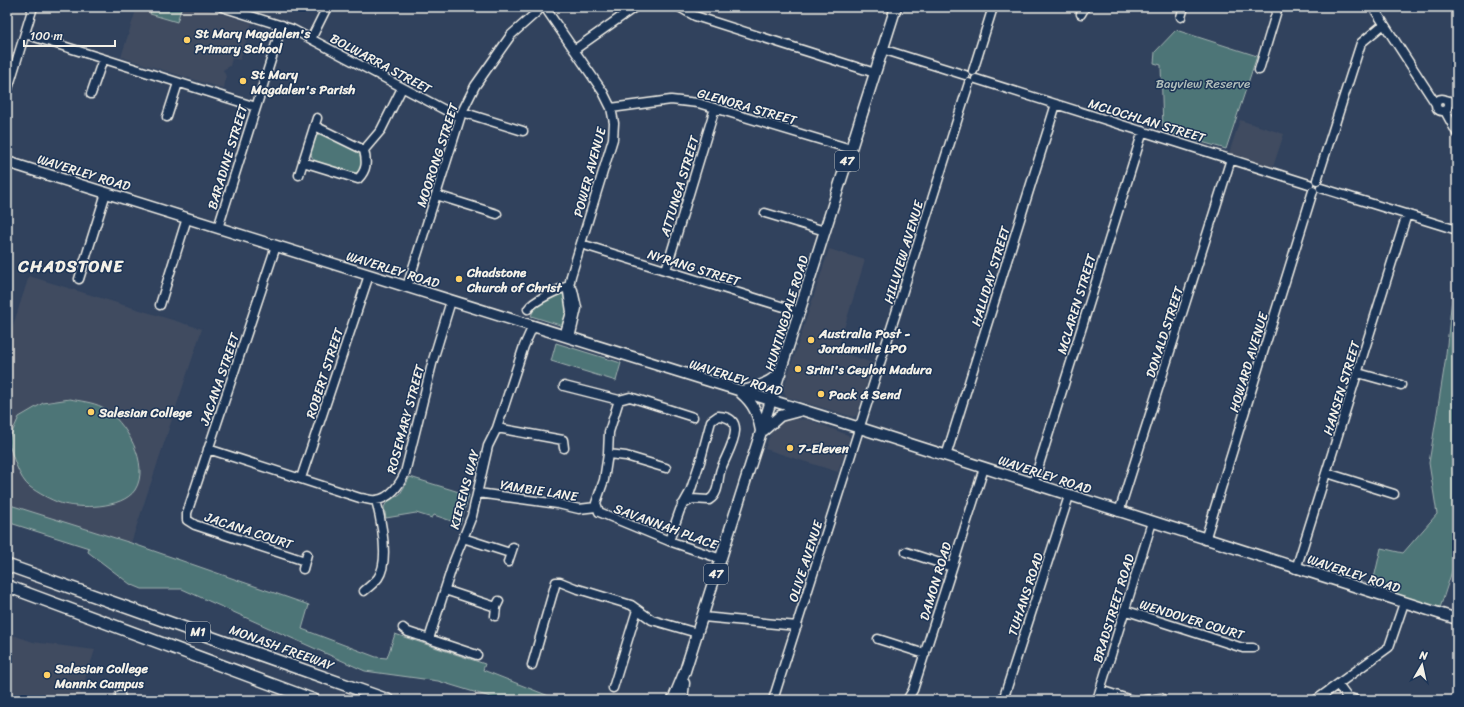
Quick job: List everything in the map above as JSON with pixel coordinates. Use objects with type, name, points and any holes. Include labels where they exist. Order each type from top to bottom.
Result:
[{"type":"highway","name":"MONASH FREEWAY","points":[[7,565],[388,700]]},
{"type":"highway","name":"M1","points":[[7,586],[314,700]]},
{"type":"main road","name":"HUNTINGDALE ROAD","points":[[674,700],[698,633],[896,7]]},
{"type":"main road","name":"WAVERLEY ROAD","points":[[8,165],[187,218],[801,411],[860,428],[1457,620]]},
{"type":"main road","points":[[739,391],[752,389],[763,385],[780,374]]},
{"type":"main road","points":[[739,391],[756,409],[762,433],[780,416],[801,411]]},
{"type":"main road","name":"HUNTINGDALE ROAD","points":[[682,700],[685,672]]},
{"type":"street","points":[[7,92],[33,7]]},
{"type":"street","points":[[311,39],[327,7]]},
{"type":"street","points":[[574,50],[634,7]]},
{"type":"street","points":[[679,7],[695,16],[875,73]]},
{"type":"street","name":"HILLVIEW AVENUE","points":[[860,428],[993,7]]},
{"type":"street","points":[[1181,17],[1184,7]]},
{"type":"street","points":[[1259,70],[1278,7]]},
{"type":"street","points":[[1373,7],[1428,90],[1443,104],[1457,133]]},
{"type":"street","name":"BOLWARRA STREET","points":[[226,8],[282,25],[402,88],[461,115],[523,132]]},
{"type":"street","name":"POWER AVENUE","points":[[541,10],[574,50],[603,92],[611,108],[614,123],[612,139],[571,276],[568,292],[571,312],[567,337]]},
{"type":"street","name":"MOORONG STREET","points":[[407,287],[461,115],[475,86],[511,35],[541,10]]},
{"type":"street","points":[[1315,188],[1312,181],[1317,180],[1361,42],[1384,24]]},
{"type":"street","name":"BARADINE STREET","points":[[218,228],[282,25]]},
{"type":"street","points":[[25,34],[256,107]]},
{"type":"street","name":"MCLOCHLAN STREET","points":[[882,49],[1231,159],[1315,188],[1457,230]]},
{"type":"street","points":[[91,94],[102,59]]},
{"type":"street","points":[[167,117],[178,83]]},
{"type":"street","points":[[364,150],[381,130],[402,88]]},
{"type":"street","name":"GLENORA STREET","points":[[611,108],[671,100],[698,103],[851,149]]},
{"type":"street","name":"HALLIDAY STREET","points":[[946,456],[1056,104]]},
{"type":"street","points":[[1443,104],[1457,104]]},
{"type":"street","name":"ATTUNGA STREET","points":[[666,270],[716,108]]},
{"type":"street","points":[[299,175],[317,118]]},
{"type":"street","points":[[314,126],[364,150]]},
{"type":"street","name":"MCLAREN STREET","points":[[1033,484],[1143,131]]},
{"type":"street","points":[[303,162],[358,179],[363,174],[367,163],[364,150]]},
{"type":"street","name":"DONALD STREET","points":[[1119,512],[1231,159]]},
{"type":"street","name":"HOWARD AVENUE","points":[[1205,540],[1315,188]]},
{"type":"street","points":[[79,280],[106,193]]},
{"type":"street","points":[[436,195],[497,214]]},
{"type":"street","points":[[765,213],[825,231]]},
{"type":"street","name":"HANSEN STREET","points":[[1296,569],[1407,214]]},
{"type":"street","points":[[160,305],[187,218]]},
{"type":"street","name":"NYRANG STREET","points":[[581,244],[800,312]]},
{"type":"street","name":"JACANA STREET","points":[[187,520],[187,513],[276,246]]},
{"type":"street","name":"ROBERT STREET","points":[[302,478],[369,275]]},
{"type":"street","points":[[528,309],[532,304],[570,286]]},
{"type":"street","name":"ROSEMARY STREET","points":[[376,500],[389,495],[399,486],[405,472],[433,360],[450,301]]},
{"type":"street","name":"KIERENS WAY","points":[[430,639],[478,493],[488,446],[497,428],[531,325]]},
{"type":"street","points":[[1358,373],[1401,384]]},
{"type":"street","points":[[564,385],[619,400],[630,397],[693,416]]},
{"type":"street","name":"SAVANNAH PLACE","points":[[619,400],[609,432],[608,454],[596,507],[599,512],[604,516],[721,559]]},
{"type":"street","points":[[669,541],[682,505],[690,492],[711,421],[718,416],[730,419],[734,423],[735,433],[729,452],[721,469],[716,493],[709,500],[695,499],[682,505]]},
{"type":"street","points":[[497,428],[563,440],[564,448]]},
{"type":"street","name":"OLIVE AVENUE","points":[[773,700],[860,428]]},
{"type":"street","points":[[208,449],[302,478],[360,498],[376,500],[383,544],[382,565],[379,577],[364,591]]},
{"type":"street","points":[[608,454],[626,456],[666,468]]},
{"type":"street","name":"DAMON ROAD","points":[[907,700],[913,690],[925,654],[984,468]]},
{"type":"street","points":[[1327,473],[1394,494]]},
{"type":"street","name":"YAMBIE LANE","points":[[478,493],[558,504],[580,509],[596,507]]},
{"type":"street","name":"TUHANS ROAD","points":[[1003,700],[1069,496]]},
{"type":"street","name":"JACANA COURT","points":[[187,520],[195,525],[305,561]]},
{"type":"street","name":"BRADSTREET ROAD","points":[[1096,700],[1152,522]]},
{"type":"street","points":[[463,538],[511,550],[508,562]]},
{"type":"street","points":[[906,552],[952,567]]},
{"type":"street","points":[[532,665],[556,582],[631,605],[652,620],[698,633]]},
{"type":"street","points":[[445,590],[497,604],[495,616]]},
{"type":"street","points":[[1316,700],[1338,686],[1389,647],[1404,603]]},
{"type":"street","points":[[613,688],[637,610]]},
{"type":"street","name":"WENDOVER COURT","points":[[1124,610],[1243,648],[1253,648]]},
{"type":"street","points":[[703,617],[797,626]]},
{"type":"street","points":[[402,628],[408,632],[478,655]]},
{"type":"street","points":[[878,639],[925,654]]},
{"type":"street","points":[[1338,686],[1347,697],[1356,700]]},
{"type":"street","points":[[1100,690],[1132,700]]},
{"type":"street","points":[[1145,700],[1161,698]]},
{"type":"shaded area","name":"St Mary Magdalen's Primary School","points":[[137,7],[200,7],[252,23],[240,60],[232,58],[230,66],[223,70],[226,76],[224,89],[121,57]]},
{"type":"shaded area","points":[[1240,120],[1284,134],[1272,170],[1228,156]]},
{"type":"shaded area","points":[[829,249],[865,260],[837,351],[873,363],[857,415],[853,417],[786,397],[783,390]]},
{"type":"shaded area","name":"Salesian College","points":[[29,276],[202,329],[131,543],[7,504],[7,344]]},
{"type":"shaded area","points":[[807,419],[848,435],[850,438],[838,472],[765,449],[772,429],[783,420]]},
{"type":"shaded area","name":"Salesian College Mannix Campus","points":[[7,633],[33,642],[95,650],[78,700],[7,700]]},
{"type":"green space","points":[[152,7],[175,7],[181,9],[177,22],[150,14]]},
{"type":"green space","name":"Bayview Reserve","points":[[1176,30],[1257,56],[1226,149],[1163,131],[1161,65],[1154,63],[1155,52]]},
{"type":"green space","points":[[321,133],[358,150],[363,162],[358,173],[326,166],[319,163],[312,157],[311,149],[316,136]]},
{"type":"green space","points":[[1457,274],[1457,556],[1440,608],[1372,587],[1381,548],[1403,553],[1437,514],[1429,463],[1445,363],[1452,298]]},
{"type":"green space","points":[[562,293],[565,294],[570,306],[563,326],[531,316],[535,307]]},
{"type":"green space","points":[[556,343],[621,363],[616,381],[551,361]]},
{"type":"green space","points":[[70,399],[102,407],[120,422],[134,444],[140,468],[139,480],[135,490],[129,496],[120,501],[111,504],[89,507],[60,503],[30,487],[19,472],[8,441],[19,417],[43,403]]},
{"type":"green space","points":[[410,477],[469,495],[460,524],[434,515],[432,518],[416,513],[386,518],[384,507],[387,502],[400,494]]},
{"type":"green space","points":[[7,504],[131,543],[309,605],[302,629],[376,657],[387,658],[395,634],[485,664],[483,670],[559,700],[500,700],[438,681],[365,671],[182,589],[142,589],[130,584],[88,552],[89,548],[7,522]]},
{"type":"place","name":"St Mary Magdalen's Primary School","points":[[187,40]]},
{"type":"place","name":"St Mary Magdalen's Parish","points":[[243,81]]},
{"type":"place","name":"Chadstone Church of Christ","points":[[459,279]]},
{"type":"place","name":"Australia Post - Jordanville LPO","points":[[811,340]]},
{"type":"place","name":"Srini's Ceylon Madura","points":[[798,369]]},
{"type":"place","name":"Pack & Send","points":[[821,394]]},
{"type":"place","name":"Salesian College","points":[[91,412]]},
{"type":"place","name":"7-Eleven","points":[[790,448]]},
{"type":"place","name":"Salesian College Mannix Campus","points":[[47,675]]},
{"type":"district","name":"CHADSTONE","points":[[71,266]]}]
